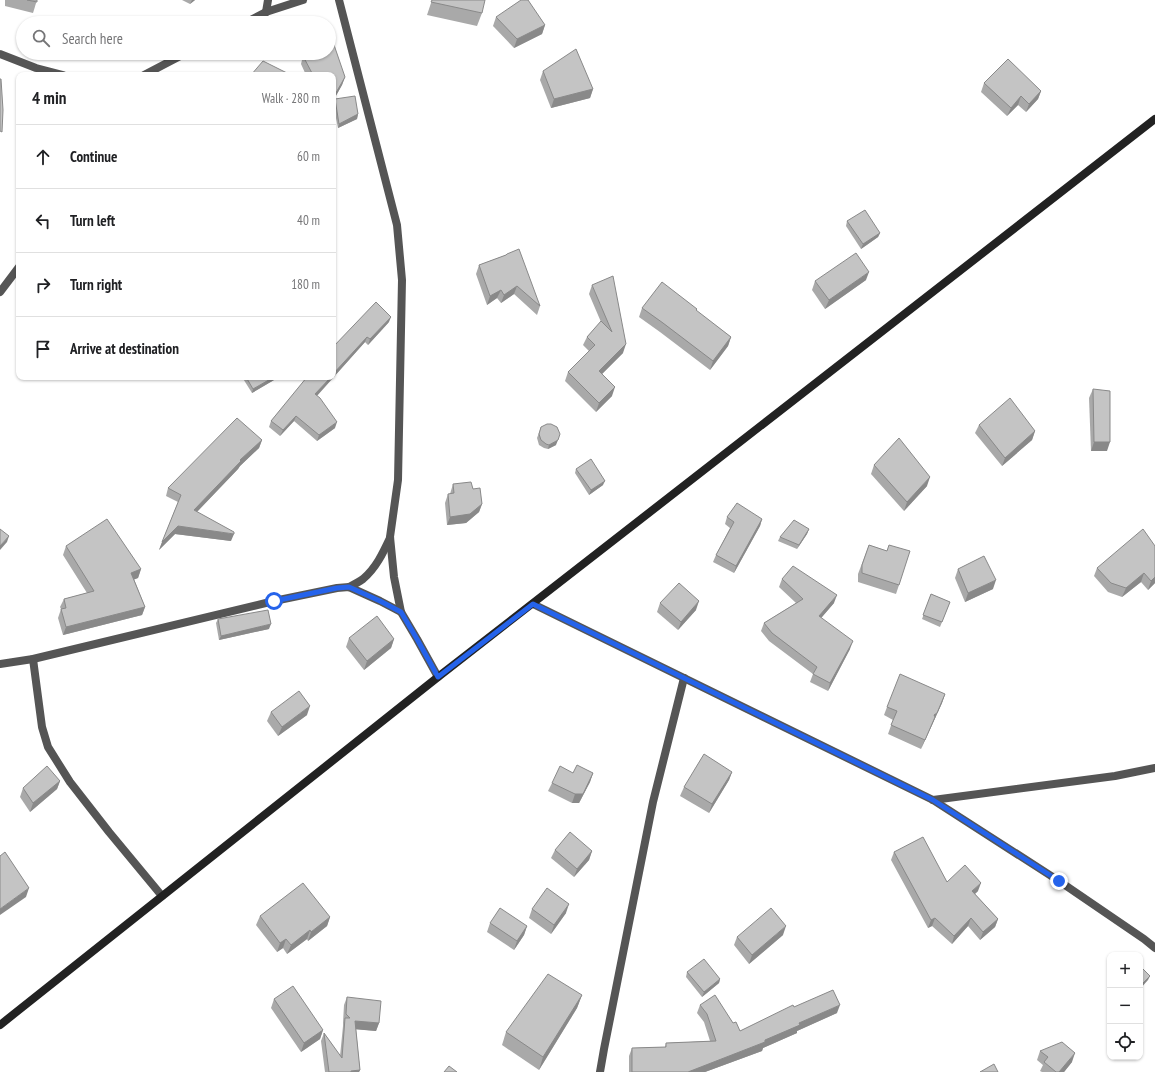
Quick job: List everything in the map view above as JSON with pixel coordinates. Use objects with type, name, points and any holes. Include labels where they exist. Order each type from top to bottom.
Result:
[{"type":"street","points":[[266,12],[268,0]]},
{"type":"street","points":[[258,16],[303,0]]},
{"type":"street","points":[[339,0],[397,225],[402,280],[398,480],[390,537],[394,577],[401,612],[438,677]]},
{"type":"street","points":[[0,54],[36,68],[51,72]]},
{"type":"street","points":[[150,72],[173,60]]},
{"type":"street","points":[[0,1025],[438,677],[1155,119]]},
{"type":"street","points":[[0,292],[16,271]]},
{"type":"street","points":[[0,664],[33,659],[274,601],[337,588],[349,587],[363,579],[372,570],[381,558],[390,537]]},
{"type":"street","points":[[349,587],[401,612]]},
{"type":"street","points":[[533,604],[933,800],[1059,881],[1155,948]]},
{"type":"street","points":[[33,659],[42,727],[48,747],[70,782],[162,896]]},
{"type":"street","points":[[600,1072],[653,802],[684,678]]},
{"type":"street","points":[[933,800],[1115,776],[1155,768]]},
{"type":"building","points":[[432,0],[485,0],[482,13],[431,2]]},
{"type":"building","points":[[521,0],[528,0],[545,25],[517,39],[496,17]]},
{"type":"building","points":[[576,49],[593,89],[554,99],[543,71]]},
{"type":"building","points":[[336,51],[345,77],[336,93],[336,72],[311,72],[305,60],[336,60]]},
{"type":"building","points":[[1008,59],[1041,91],[1029,104],[1021,96],[1011,108],[984,83]]},
{"type":"building","points":[[263,61],[285,72],[254,72]]},
{"type":"building","points":[[0,79],[3,110],[2,132],[0,131]]},
{"type":"building","points":[[355,96],[358,114],[339,124],[336,99]]},
{"type":"building","points":[[865,210],[880,233],[863,244],[847,221]]},
{"type":"building","points":[[519,249],[540,306],[517,286],[504,295],[501,290],[490,296],[479,265]]},
{"type":"building","points":[[856,253],[869,272],[829,300],[815,281]]},
{"type":"building","points":[[613,276],[626,344],[599,371],[615,387],[599,403],[568,372],[595,345],[587,337],[601,321],[612,332],[592,285]]},
{"type":"building","points":[[662,282],[731,337],[713,361],[642,308]]},
{"type":"building","points":[[376,302],[391,317],[370,339],[367,337],[336,371],[336,344]]},
{"type":"building","points":[[248,380],[269,380],[253,389]]},
{"type":"building","points":[[305,380],[328,380],[315,394],[320,398],[337,422],[319,435],[296,416],[283,430],[271,421]]},
{"type":"building","points":[[1093,389],[1110,391],[1110,442],[1094,442]]},
{"type":"building","points":[[1010,398],[1035,431],[1005,458],[979,425]]},
{"type":"building","points":[[237,418],[262,440],[240,460],[241,461],[194,510],[234,532],[234,534],[178,526],[162,542],[181,495],[168,488]]},
{"type":"building","points":[[547,424],[557,427],[560,434],[558,440],[549,445],[541,440],[539,434],[541,427]]},
{"type":"building","points":[[899,438],[930,477],[907,502],[874,465]]},
{"type":"building","points":[[591,459],[605,481],[591,490],[576,469]]},
{"type":"building","points":[[471,482],[473,489],[480,488],[482,504],[470,514],[450,517],[448,494],[454,493],[453,484]]},
{"type":"building","points":[[737,503],[762,519],[736,566],[716,555],[734,522],[727,517]]},
{"type":"building","points":[[107,519],[141,569],[131,573],[145,607],[66,627],[61,609],[66,608],[64,599],[94,591],[66,546]]},
{"type":"building","points":[[794,520],[809,529],[799,545],[780,537]]},
{"type":"building","points":[[0,529],[9,536],[0,546]]},
{"type":"building","points":[[1143,529],[1155,546],[1155,577],[1151,581],[1144,573],[1126,588],[1111,583],[1097,568]]},
{"type":"building","points":[[869,545],[887,551],[889,545],[910,551],[899,585],[862,573],[862,565]]},
{"type":"building","points":[[984,556],[996,580],[968,593],[958,569]]},
{"type":"building","points":[[793,566],[837,595],[819,616],[853,641],[830,683],[813,674],[817,667],[772,633],[764,623],[803,599],[782,579]]},
{"type":"building","points":[[679,583],[699,601],[681,622],[660,603]]},
{"type":"building","points":[[931,594],[950,602],[942,622],[923,615]]},
{"type":"building","points":[[268,610],[271,624],[221,636],[218,619]]},
{"type":"building","points":[[377,616],[394,639],[367,661],[349,638]]},
{"type":"building","points":[[900,674],[945,694],[937,713],[934,715],[935,717],[925,740],[891,725],[897,711],[887,707]]},
{"type":"building","points":[[299,691],[310,706],[282,727],[271,712]]},
{"type":"building","points":[[704,754],[732,772],[712,804],[684,787]]},
{"type":"building","points":[[577,765],[593,773],[583,794],[575,794],[552,783],[560,766],[573,773]]},
{"type":"building","points":[[47,766],[60,781],[33,803],[23,788]]},
{"type":"building","points":[[570,832],[592,851],[577,869],[555,850]]},
{"type":"building","points":[[923,837],[947,882],[965,865],[981,883],[972,891],[998,919],[983,932],[971,918],[954,936],[935,918],[931,920],[894,852]]},
{"type":"building","points":[[5,852],[29,888],[0,909],[0,856]]},
{"type":"building","points":[[303,883],[330,917],[291,945],[286,939],[280,943],[260,916]]},
{"type":"building","points":[[547,888],[569,904],[554,925],[532,909]]},
{"type":"building","points":[[500,908],[527,926],[517,941],[490,923]]},
{"type":"building","points":[[771,908],[786,926],[752,955],[737,937]]},
{"type":"building","points":[[704,959],[720,979],[704,992],[687,972]]},
{"type":"building","points":[[1143,969],[1150,976],[1143,983]]},
{"type":"building","points":[[548,974],[582,995],[543,1057],[506,1032]]},
{"type":"building","points":[[293,986],[323,1030],[304,1043],[274,999]]},
{"type":"building","points":[[833,990],[840,1005],[799,1023],[800,1025],[765,1040],[765,1042],[688,1072],[632,1072],[632,1048],[666,1047],[666,1043],[716,1041],[707,1014],[700,1005],[715,995],[733,1023],[736,1022],[740,1031],[793,1005],[794,1007]]},
{"type":"building","points":[[347,997],[381,1001],[379,1023],[355,1021],[360,1070],[351,1072],[329,1072],[324,1033],[342,1058],[345,1018],[350,1018],[346,1014]]},
{"type":"building","points":[[1062,1042],[1075,1053],[1059,1072],[1056,1072],[1044,1062],[1048,1057],[1040,1051]]},
{"type":"building","points":[[994,1064],[998,1072],[980,1072]]},
{"type":"building","points":[[449,1066],[457,1072],[444,1072]]},
{"type":"route","points":[[274,601],[337,588],[349,587],[380,601],[401,612],[438,677],[533,604],[933,800],[1059,881]]}]
